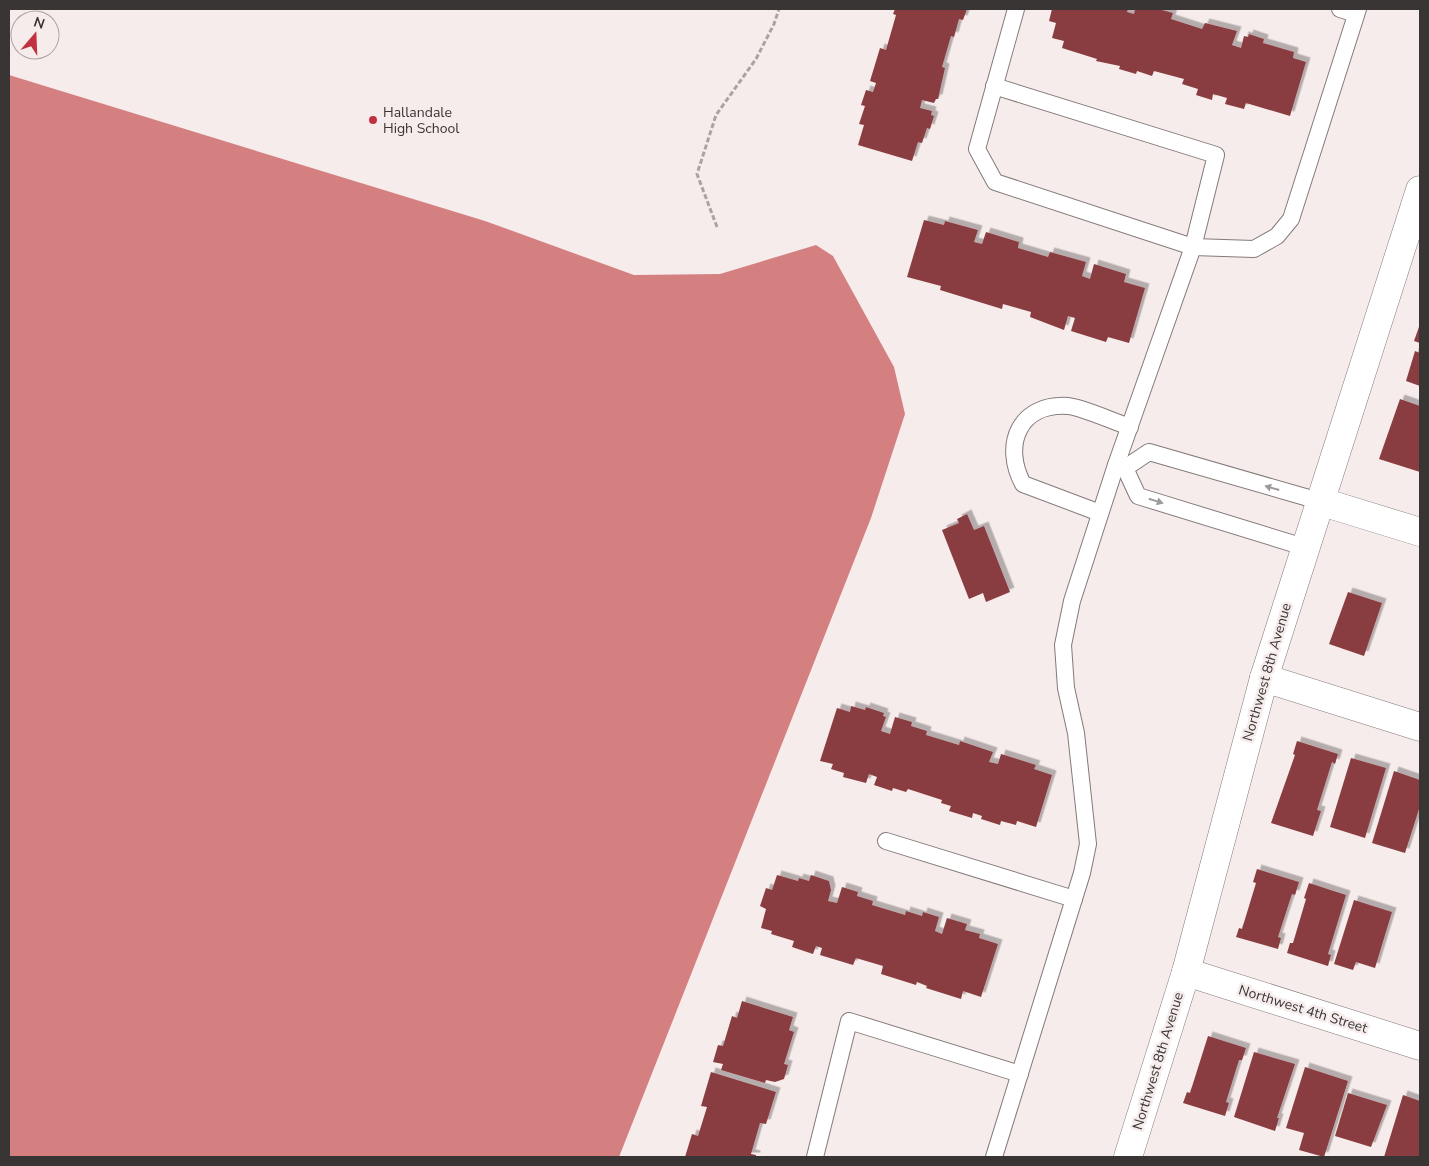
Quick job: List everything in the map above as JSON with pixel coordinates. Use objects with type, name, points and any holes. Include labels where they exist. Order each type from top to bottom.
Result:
[{"type":"street","name":"Northwest 8th Avenue","points":[[1128,1157],[1186,972],[1264,678],[1304,547],[1420,190]]},
{"type":"street","points":[[1319,501],[1420,532]]},
{"type":"street","points":[[1264,678],[1420,727]]},
{"type":"street","name":"Northwest 4th Street","points":[[1186,972],[1420,1046]]},
{"type":"lane","points":[[1016,9],[977,149],[995,182],[1194,247],[1254,249],[1277,236],[1291,219],[1357,12],[1340,9]]},
{"type":"lane","points":[[994,86],[1216,156],[1194,247],[1130,427],[1121,467],[1100,513],[1072,601],[1063,645],[1066,688],[1076,733],[1088,844],[1074,899],[994,1157]]},
{"type":"lane","points":[[1100,513],[1023,484],[1015,469],[1014,447],[1021,424],[1039,409],[1069,406],[1130,427]]},
{"type":"lane","points":[[1121,467],[1149,452],[1319,501]]},
{"type":"lane","points":[[1121,467],[1138,496],[1304,547]]},
{"type":"lane","points":[[886,841],[1074,899]]},
{"type":"lane","points":[[815,1157],[849,1021],[1020,1074]]},
{"type":"path","points":[[717,227],[696,174],[716,115],[756,59],[774,24],[779,9]]},
{"type":"shaded area","points":[[9,75],[485,221],[634,275],[720,274],[816,245],[833,256],[894,367],[905,414],[871,518],[619,1157],[9,1157]]},
{"type":"building","points":[[895,9],[967,9],[963,20],[959,19],[954,37],[951,36],[942,67],[945,68],[938,99],[934,103],[922,100],[920,108],[932,111],[931,115],[934,116],[930,129],[927,128],[922,143],[918,142],[912,161],[858,145],[864,125],[859,124],[865,106],[861,105],[866,90],[873,92],[876,83],[870,81],[880,48],[886,50],[896,15],[893,14]]},
{"type":"building","points":[[1052,9],[1128,9],[1127,12],[1134,14],[1135,9],[1158,9],[1173,13],[1171,19],[1202,29],[1205,23],[1237,31],[1232,45],[1241,48],[1244,36],[1248,37],[1249,34],[1264,39],[1263,43],[1294,52],[1293,58],[1306,62],[1290,116],[1246,103],[1244,109],[1225,104],[1227,98],[1213,94],[1212,100],[1196,95],[1198,89],[1182,84],[1184,79],[1154,71],[1152,76],[1137,71],[1136,74],[1119,69],[1120,66],[1096,61],[1097,59],[1062,48],[1064,41],[1052,38],[1056,23],[1049,21]]},
{"type":"building","points":[[924,220],[944,225],[945,221],[978,230],[974,242],[982,244],[986,232],[1019,242],[1018,248],[1048,257],[1050,252],[1086,262],[1082,276],[1090,279],[1094,264],[1126,274],[1124,282],[1145,288],[1129,343],[1108,337],[1106,342],[1071,331],[1075,318],[1068,316],[1064,330],[1030,317],[1031,312],[1003,304],[1002,309],[940,290],[941,286],[907,277]]},
{"type":"building","points":[[1420,324],[1420,343],[1414,341]]},
{"type":"building","points":[[1415,351],[1420,353],[1420,386],[1406,381]]},
{"type":"building","points":[[1400,399],[1420,406],[1420,472],[1379,459]]},
{"type":"building","points":[[967,514],[974,530],[984,526],[1010,592],[986,602],[983,593],[969,599],[942,530],[959,523],[957,519]]},
{"type":"building","points":[[1348,592],[1382,603],[1364,656],[1329,644]]},
{"type":"building","points":[[851,706],[865,710],[866,707],[884,713],[883,716],[886,717],[881,731],[890,734],[895,717],[912,722],[911,726],[927,731],[926,735],[959,745],[960,741],[993,752],[989,762],[998,764],[1001,754],[1036,765],[1034,769],[1052,775],[1036,827],[1017,821],[1016,825],[1001,821],[1000,825],[981,819],[982,816],[973,813],[972,818],[949,811],[951,806],[941,803],[942,800],[908,789],[906,792],[893,788],[892,791],[874,785],[877,777],[869,774],[866,783],[843,777],[844,773],[831,769],[833,764],[820,761],[837,708],[850,712]]},
{"type":"building","points":[[1297,741],[1338,754],[1335,764],[1332,762],[1317,810],[1321,811],[1313,836],[1271,823],[1295,755],[1293,754]]},
{"type":"building","points":[[1351,758],[1386,768],[1365,838],[1330,827]]},
{"type":"building","points":[[1394,771],[1420,780],[1420,806],[1405,853],[1372,843]]},
{"type":"building","points":[[1257,869],[1299,882],[1295,895],[1292,894],[1278,937],[1281,938],[1278,949],[1236,937],[1239,928],[1242,929],[1256,883],[1253,882]]},
{"type":"building","points":[[777,875],[798,881],[799,878],[809,881],[811,875],[829,881],[831,890],[828,901],[837,903],[842,887],[858,892],[857,896],[873,901],[872,905],[905,915],[906,911],[922,916],[923,912],[939,917],[935,931],[942,934],[947,918],[967,924],[965,930],[980,934],[979,938],[998,944],[981,997],[963,991],[961,999],[926,988],[927,986],[917,982],[916,985],[881,974],[883,966],[856,958],[853,965],[820,955],[822,948],[816,946],[813,954],[792,947],[794,941],[771,934],[772,931],[761,928],[766,909],[760,906],[766,888],[772,890]]},
{"type":"building","points":[[1309,883],[1346,895],[1328,954],[1331,955],[1328,966],[1287,953],[1290,943],[1293,943]]},
{"type":"building","points":[[1354,900],[1392,912],[1375,968],[1356,962],[1353,970],[1334,964]]},
{"type":"building","points":[[742,1001],[793,1017],[789,1030],[794,1032],[784,1064],[788,1065],[784,1079],[775,1082],[766,1080],[765,1083],[721,1070],[723,1064],[713,1062],[718,1045],[723,1046],[732,1016],[737,1018]]},
{"type":"building","points":[[1208,1036],[1246,1048],[1242,1060],[1239,1060],[1226,1102],[1229,1103],[1225,1116],[1183,1103],[1187,1092],[1190,1093]]},
{"type":"building","points":[[1254,1052],[1295,1064],[1277,1118],[1279,1118],[1275,1131],[1234,1117]]},
{"type":"building","points":[[1305,1067],[1348,1081],[1324,1157],[1299,1150],[1304,1133],[1286,1128]]},
{"type":"building","points":[[711,1072],[776,1092],[766,1124],[760,1123],[751,1154],[756,1155],[756,1157],[685,1157],[692,1134],[698,1136],[707,1107],[701,1106]]},
{"type":"building","points":[[1348,1093],[1387,1105],[1371,1147],[1335,1136]]},
{"type":"building","points":[[1403,1095],[1420,1101],[1420,1157],[1384,1157]]},
{"type":"place","name":"Hallandale High School","points":[[373,120]]}]
